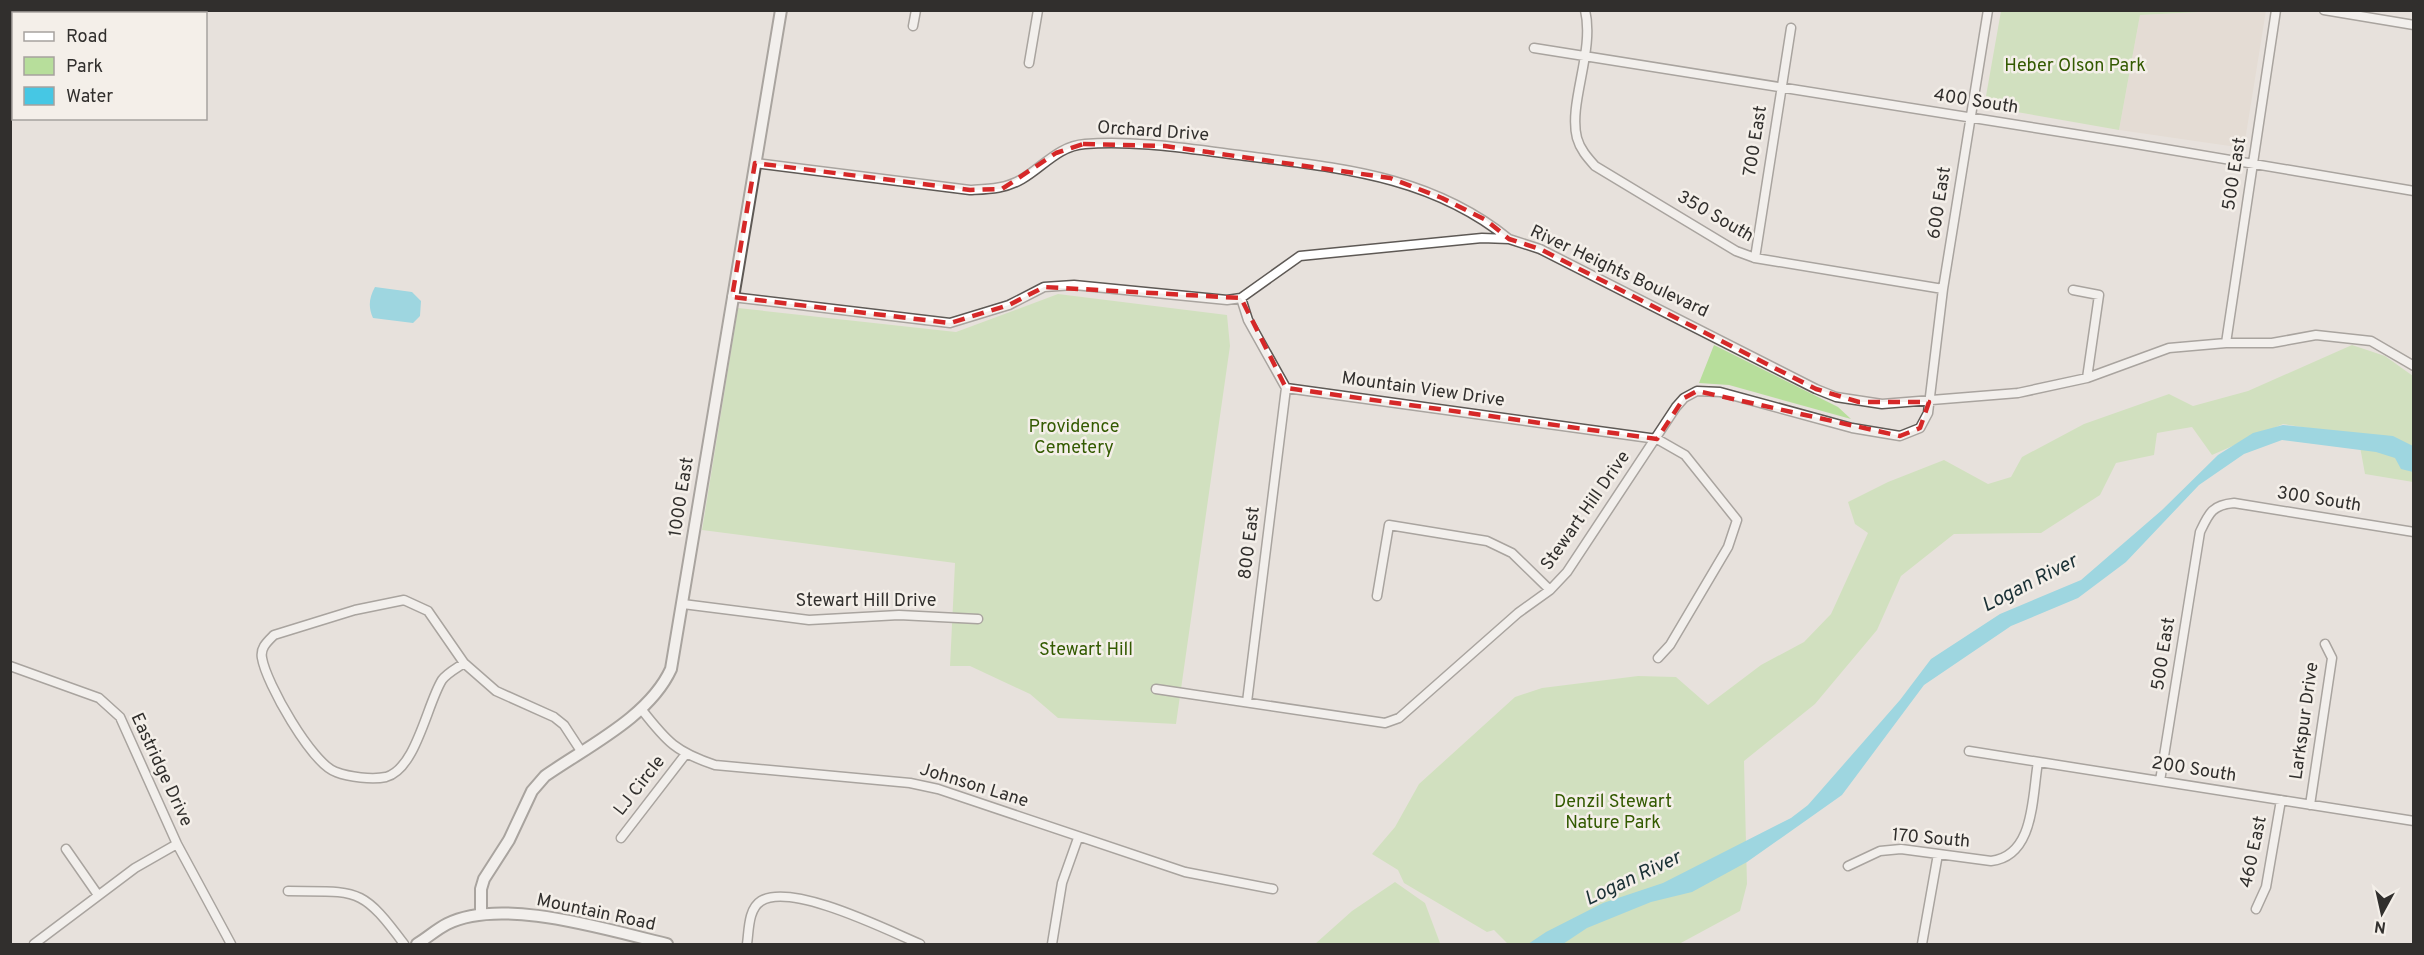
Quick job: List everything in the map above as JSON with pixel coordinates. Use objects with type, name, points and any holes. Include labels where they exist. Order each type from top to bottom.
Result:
[{"type":"street","name":"1000 East","points":[[481,914],[481,889],[484,879],[509,840],[532,791],[544,776],[642,710],[663,686],[671,669],[781,10]]},
{"type":"street","points":[[914,26],[916,10]]},
{"type":"street","points":[[1029,63],[1038,10]]},
{"type":"street","name":"350 South","points":[[1585,10],[1588,22],[1576,123],[1577,138],[1584,154],[1594,166],[1736,250],[1755,258],[1943,288]]},
{"type":"street","name":"600 East","points":[[1929,402],[1943,288],[1988,10]]},
{"type":"street","name":"500 East","points":[[2226,343],[2276,10]]},
{"type":"street","points":[[2324,10],[2414,25]]},
{"type":"street","name":"700 East","points":[[1755,258],[1791,28]]},
{"type":"street","name":"400 South","points":[[1534,48],[2414,192]]},
{"type":"street","name":"Orchard Drive","points":[[755,163],[980,190],[1002,189],[1023,179],[1056,153],[1083,144],[1165,146],[1337,168],[1390,178],[1442,198],[1486,220],[1509,239]]},
{"type":"street","name":"River Heights Boulevard","points":[[1240,298],[1300,256],[1482,238],[1509,239],[1540,249],[1836,397],[1882,404],[2018,393],[2087,378],[2169,348],[2226,343],[2272,343],[2316,335],[2370,341],[2414,366]]},
{"type":"street","points":[[732,297],[950,323],[1009,305],[1044,287],[1074,285],[1227,300],[1240,298],[1248,320],[1286,388]]},
{"type":"street","points":[[2073,290],[2099,295],[2087,378]]},
{"type":"street","name":"Mountain View Drive","points":[[1286,388],[1657,439]]},
{"type":"street","name":"800 East","points":[[1247,702],[1286,388]]},
{"type":"street","name":"Stewart Hill Drive","points":[[1156,689],[1385,723],[1399,718],[1518,613],[1550,590],[1567,572],[1684,398],[1697,391],[1720,392],[1852,428],[1900,436],[1920,428],[1929,402]]},
{"type":"street","points":[[1657,439],[1684,455],[1737,520],[1728,547],[1670,645],[1658,658]]},
{"type":"street","name":"300 South","points":[[2220,504],[2234,503],[2414,532]]},
{"type":"street","name":"500 East","points":[[2160,781],[2200,532],[2208,515],[2220,504]]},
{"type":"street","points":[[1377,596],[1389,525],[1487,541],[1512,553],[1550,590]]},
{"type":"street","points":[[464,663],[443,678],[403,765],[387,776],[366,778],[334,772],[316,755],[298,733],[273,689],[261,657],[264,645],[274,635],[291,628],[355,610],[405,600],[428,610],[464,663],[496,691],[554,717],[564,725],[581,751]]},
{"type":"street","name":"Stewart Hill Drive","points":[[683,604],[809,620],[899,615],[978,619]]},
{"type":"street","name":"Larkspur Drive","points":[[2310,805],[2332,658],[2325,644]]},
{"type":"street","name":"Eastridge Drive","points":[[10,666],[99,698],[120,717],[177,844],[231,945]]},
{"type":"street","name":"Johnson Lane","points":[[642,710],[660,734],[685,755],[715,765],[910,783],[938,789],[1185,872],[1273,889]]},
{"type":"street","name":"200 South","points":[[1969,751],[2414,821]]},
{"type":"street","name":"LJ Circle","points":[[621,838],[685,755]]},
{"type":"street","name":"170 South","points":[[1848,866],[1880,851],[1901,849],[1991,861],[2003,860],[2013,854],[2024,839],[2038,762]]},
{"type":"street","name":"460 East","points":[[2256,909],[2266,887],[2281,800]]},
{"type":"street","points":[[1052,945],[1062,883],[1078,837]]},
{"type":"street","points":[[34,945],[135,867],[177,844]]},
{"type":"street","points":[[66,849],[98,895]]},
{"type":"street","points":[[1922,945],[1938,854]]},
{"type":"street","points":[[288,891],[344,891],[362,897],[377,908],[404,945]]},
{"type":"street","points":[[747,945],[752,913],[760,902],[773,897],[842,909],[920,945]]},
{"type":"street","name":"Mountain Road","points":[[417,945],[448,923],[481,914],[539,915],[667,945]]},
{"type":"highlighted area","points":[[1083,144],[1165,146],[1390,178],[1442,198],[1486,220],[1509,239],[1540,249],[1816,389],[1859,402],[1929,402],[1920,428],[1900,436],[1697,391],[1684,398],[1657,439],[1286,388],[1241,298],[1044,287],[1009,305],[950,323],[732,297],[755,163],[970,190],[1002,189],[1056,153]]},
{"type":"shaded area","points":[[2266,11],[2245,141],[2236,147],[2119,130],[2140,15]]},
{"type":"green space","name":"Heber Olson Park","points":[[2001,10],[2219,11],[2140,15],[2119,130],[1994,108],[1986,96]]},
{"type":"green space","name":"Providence Cemetery","points":[[1058,294],[1227,315],[1230,346],[1176,724],[1058,718],[1030,694],[970,666],[950,666],[955,563],[702,530],[738,308],[956,332]]},
{"type":"green space","points":[[1714,345],[1838,407],[1851,419],[1729,385],[1699,383]]},
{"type":"green space","name":"Denzil Stewart Nature Park","points":[[2352,345],[2385,356],[2413,376],[2413,482],[2365,474],[2358,436],[2283,424],[2212,455],[2192,427],[2157,433],[2154,455],[2116,463],[2100,495],[2041,533],[1954,534],[1901,576],[1877,630],[1815,704],[1744,761],[1747,884],[1740,911],[1679,944],[1508,944],[1494,930],[1487,932],[1404,883],[1398,870],[1372,854],[1395,827],[1419,784],[1515,697],[1542,688],[1638,676],[1676,677],[1708,705],[1761,665],[1804,642],[1831,614],[1868,533],[1855,524],[1848,502],[1888,482],[1944,460],[1988,484],[2011,477],[2022,457],[2084,424],[2169,394],[2193,406],[2248,391]]},
{"type":"green space","points":[[1395,882],[1425,903],[1440,943],[1444,944],[1315,944],[1352,911]]},
{"type":"water","points":[[375,287],[412,292],[421,301],[420,316],[413,323],[373,318],[370,302]]},
{"type":"water","points":[[2283,425],[2393,436],[2413,446],[2413,472],[2401,469],[2395,458],[2376,452],[2282,440],[2244,454],[2199,485],[2126,562],[2078,598],[2011,626],[1924,685],[1842,795],[1747,862],[1692,892],[1651,902],[1587,928],[1563,944],[1528,944],[1546,932],[1603,903],[1663,883],[1791,818],[1808,805],[1900,700],[1931,659],[2000,614],[2081,580],[2162,510],[2218,455],[2253,433]]},
{"type":"water label","name":"Logan River","points":[[2030,584]]},
{"type":"water label","name":"Logan River","points":[[1633,879]]},
{"type":"park label","name":"Stewart Hill","points":[[1086,650]]}]
